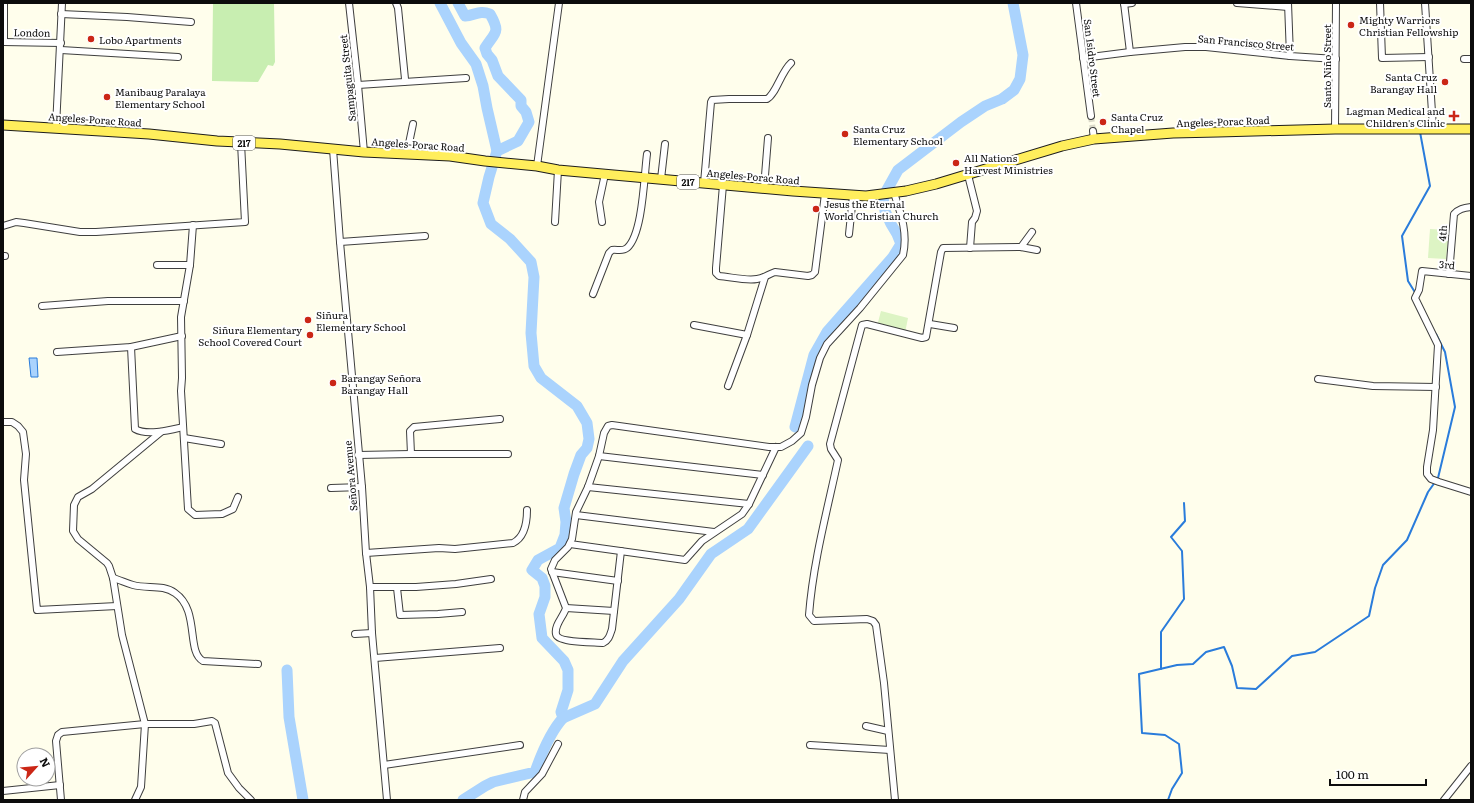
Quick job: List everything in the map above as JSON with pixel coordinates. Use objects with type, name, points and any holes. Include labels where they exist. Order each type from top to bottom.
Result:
[{"type":"main road","name":"Angeles-Porac Road","points":[[3,125],[56,127],[364,152],[450,156],[504,164],[537,166],[558,170],[853,196],[873,196],[930,186],[1094,135],[1335,129],[1471,129]]},
{"type":"street","points":[[3,42],[4,3]]},
{"type":"street","points":[[56,127],[61,50],[62,3]]},
{"type":"street","name":"Sampaguita Street","points":[[349,3],[364,152]]},
{"type":"street","points":[[396,3],[398,8],[405,79],[404,82]]},
{"type":"street","points":[[537,166],[559,3]]},
{"type":"street","name":"San Isidro Street","points":[[1076,3],[1091,116]]},
{"type":"street","points":[[1130,52],[1124,3],[1132,3]]},
{"type":"street","points":[[1238,3],[1288,5],[1290,56]]},
{"type":"street","name":"Santo Niño Street","points":[[1335,129],[1336,3]]},
{"type":"street","points":[[1380,3],[1382,58],[1428,58]]},
{"type":"street","points":[[1425,3],[1433,128]]},
{"type":"street","points":[[62,14],[191,22]]},
{"type":"street","name":"London","points":[[3,42],[61,43]]},
{"type":"street","name":"San Francisco Street","points":[[1083,58],[1185,47],[1206,47],[1290,56],[1336,59]]},
{"type":"street","points":[[61,50],[178,57]]},
{"type":"street","points":[[704,183],[712,100],[766,99],[772,95],[782,72],[791,63]]},
{"type":"street","points":[[358,85],[466,78]]},
{"type":"street","points":[[407,153],[413,124]]},
{"type":"street","points":[[764,188],[768,138]]},
{"type":"street","points":[[3,226],[16,222],[80,232],[96,232],[245,222],[241,143]]},
{"type":"street","points":[[661,179],[665,144]]},
{"type":"street","name":"Señora Avenue","points":[[334,149],[340,242],[358,456],[362,487],[372,633],[387,800]]},
{"type":"street","points":[[593,294],[612,250],[622,251],[632,242],[640,218],[647,154]]},
{"type":"street","points":[[555,222],[558,170]]},
{"type":"street","points":[[602,222],[599,202],[605,174]]},
{"type":"street","points":[[968,175],[977,211],[972,222],[970,248]]},
{"type":"street","points":[[723,185],[716,274],[719,276],[752,280],[765,277],[775,272],[808,276],[815,272],[825,194]]},
{"type":"street","points":[[621,551],[610,637],[603,643],[564,640],[557,637],[556,627],[566,608],[551,569],[555,560],[570,544],[576,515],[588,487],[599,456],[604,433],[608,426],[612,425],[776,447],[781,447],[801,433],[820,358],[827,344],[860,308],[903,255],[905,246],[904,223],[892,193]]},
{"type":"street","points":[[849,234],[853,196]]},
{"type":"street","name":"4th","points":[[1449,274],[1454,214],[1458,210],[1471,207]]},
{"type":"street","points":[[193,225],[190,265],[181,316],[181,391],[188,509],[195,515],[222,514],[233,509],[238,497]]},
{"type":"street","points":[[1021,247],[1032,232]]},
{"type":"street","points":[[340,242],[425,236]]},
{"type":"street","points":[[895,800],[883,676],[876,625],[873,621],[867,619],[814,621],[809,615],[810,598],[838,460],[831,449],[830,444],[862,326],[867,324],[922,338],[926,337],[930,324],[942,249],[946,247],[1021,247],[1037,250]]},
{"type":"street","points":[[157,265],[190,265]]},
{"type":"street","name":"3rd","points":[[1436,387],[1438,345],[1416,296],[1420,290],[1422,271],[1471,276]]},
{"type":"street","points":[[728,386],[747,335],[765,277]]},
{"type":"street","points":[[42,306],[108,301],[184,301]]},
{"type":"street","points":[[930,324],[954,328]]},
{"type":"street","points":[[694,325],[747,335]]},
{"type":"street","points":[[57,352],[131,347],[182,336]]},
{"type":"street","points":[[131,347],[135,429],[139,431],[160,432],[183,427]]},
{"type":"street","points":[[1318,379],[1373,386],[1436,387],[1433,430],[1427,471],[1431,478],[1439,482],[1471,492]]},
{"type":"street","points":[[411,454],[410,431],[414,427],[500,419]]},
{"type":"street","points":[[3,422],[12,422],[23,432],[26,454],[24,480],[37,610],[118,606]]},
{"type":"street","points":[[135,800],[140,787],[145,724],[122,635],[110,566],[74,534],[74,505],[78,498],[92,489],[160,432]]},
{"type":"street","points":[[184,438],[221,444]]},
{"type":"street","points":[[570,544],[685,560],[714,532],[742,514],[749,504],[776,447]]},
{"type":"street","points":[[358,456],[411,454],[508,454]]},
{"type":"street","points":[[599,456],[763,475]]},
{"type":"street","points":[[331,488],[362,487]]},
{"type":"street","points":[[588,487],[749,504]]},
{"type":"street","points":[[366,553],[439,548],[455,549],[513,543],[518,540],[526,527],[527,510]]},
{"type":"street","points":[[576,515],[714,532]]},
{"type":"street","points":[[552,572],[618,581]]},
{"type":"street","points":[[113,578],[134,586],[160,587],[176,593],[183,600],[190,613],[196,654],[199,659],[203,661],[258,664]]},
{"type":"street","points":[[370,587],[397,588],[456,584],[491,579]]},
{"type":"street","points":[[397,588],[400,615],[462,612]]},
{"type":"street","points":[[566,608],[614,611]]},
{"type":"street","points":[[355,634],[372,633]]},
{"type":"street","points":[[375,658],[500,648]]},
{"type":"street","points":[[61,800],[56,741],[58,735],[62,732],[145,724],[194,724],[214,722],[228,773],[235,784],[251,800]]},
{"type":"street","points":[[866,726],[888,731]]},
{"type":"street","points":[[384,765],[520,744]]},
{"type":"street","points":[[523,800],[526,792],[542,774],[558,744]]},
{"type":"street","points":[[810,745],[890,750]]},
{"type":"street","points":[[1444,800],[1471,766]]},
{"type":"street","points":[[3,791],[60,785]]},
{"type":"green space","points":[[213,3],[274,3],[275,62],[273,66],[268,65],[258,82],[212,81]]},
{"type":"green space","points":[[1430,229],[1449,230],[1446,259],[1428,258]]},
{"type":"green space","points":[[881,311],[908,318],[905,333],[877,326]]},
{"type":"water","points":[[29,358],[37,358],[38,377],[31,377]]},
{"type":"waterway","points":[[440,3],[461,43],[476,64],[483,86],[497,151]]},
{"type":"waterway","points":[[458,3],[465,16],[480,13],[490,14],[496,29],[494,35],[485,48],[487,54],[492,60],[498,76],[521,100],[521,106],[526,112],[529,122],[518,141],[497,151],[483,203],[491,224],[510,239],[531,262],[534,277],[531,333],[534,366],[541,378],[577,406],[587,423],[589,439],[587,448],[581,455],[574,474],[564,508],[566,522],[565,535],[560,548],[538,560],[532,570],[542,578],[545,586],[545,597],[539,614],[542,638],[564,661],[568,670],[568,690],[561,712],[563,718],[550,736],[535,772],[493,782],[463,800]]},
{"type":"waterway","points":[[795,427],[814,355],[827,332],[893,257],[901,244],[885,211],[883,197],[898,170],[961,122],[985,106],[1002,99],[1014,90],[1020,79],[1023,55],[1013,3]]},
{"type":"waterway","points":[[1416,294],[1408,281],[1402,236],[1430,186],[1420,132]]},
{"type":"waterway","points":[[1168,800],[1172,789],[1182,773],[1179,744],[1165,735],[1142,733],[1139,674],[1177,665],[1193,664],[1206,652],[1224,647],[1232,666],[1237,688],[1256,689],[1292,656],[1315,652],[1369,616],[1375,588],[1383,565],[1407,540],[1428,492],[1438,478],[1455,407],[1445,352],[1436,334]]},
{"type":"waterway","points":[[563,718],[595,704],[623,661],[679,599],[711,554],[748,529],[808,446]]},
{"type":"waterway","points":[[1161,669],[1161,632],[1184,599],[1182,551],[1171,537],[1185,521],[1184,503]]},
{"type":"waterway","points":[[287,670],[289,717],[303,800]]},
{"type":"tunnel","points":[[1091,116],[1093,131]]},
{"type":"place","name":"Mighty Warriors Christian Fellowship","points":[[1351,25]]},
{"type":"place","name":"Lobo Apartments","points":[[91,39]]},
{"type":"place","name":"Santa Cruz Barangay Hall","points":[[1445,82]]},
{"type":"place","name":"Manibaug Paralaya Elementary School","points":[[107,97]]},
{"type":"place","name":"Lagman Medical and Children's Clinic","points":[[1454,116]]},
{"type":"place","name":"Santa Cruz Chapel","points":[[1103,122]]},
{"type":"place","name":"Santa Cruz Elementary School","points":[[845,134]]},
{"type":"place","name":"All Nations Harvest Ministries","points":[[956,163]]},
{"type":"place","name":"Jesus the Eternal World Christian Church","points":[[816,209]]},
{"type":"place","name":"Siñura Elementary School","points":[[308,320]]},
{"type":"place","name":"Siñura Elementary School Covered Court","points":[[310,335]]},
{"type":"place","name":"Barangay Señora Barangay Hall","points":[[333,383]]}]
